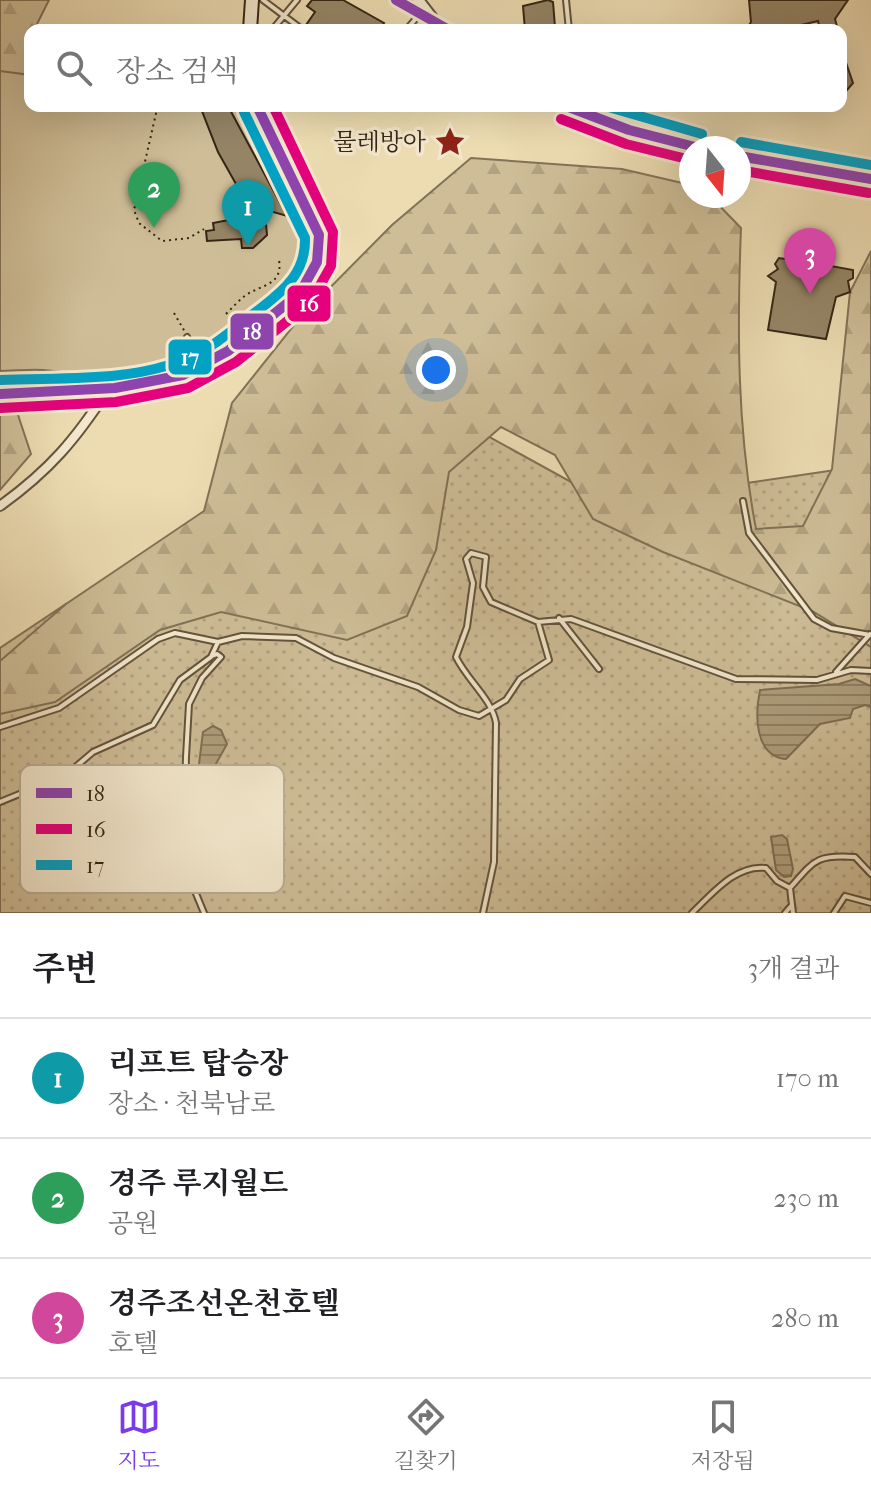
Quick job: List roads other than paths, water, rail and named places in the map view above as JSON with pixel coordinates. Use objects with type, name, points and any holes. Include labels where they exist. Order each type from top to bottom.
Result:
[{"type":"main road","points":[[250,24],[252,0]]},
{"type":"main road","points":[[0,394],[109,387],[184,374],[296,301],[313,277],[321,255],[314,221],[260,112]]},
{"type":"street","points":[[396,0],[419,15],[432,18]]},
{"type":"street","points":[[418,0],[440,24]]},
{"type":"street","points":[[581,112],[679,142]]},
{"type":"street","points":[[751,158],[871,179]]},
{"type":"street","points":[[0,506],[34,482],[69,448],[109,387]]},
{"type":"lane","points":[[263,0],[295,24]]},
{"type":"lane","points":[[277,24],[297,0]]},
{"type":"lane","points":[[566,0],[568,24]]},
{"type":"lane","points":[[411,24],[419,15]]},
{"type":"lane","points":[[597,112],[602,120]]},
{"type":"lane","points":[[187,337],[202,365]]},
{"type":"lane","points":[[0,378],[45,376],[69,390]]},
{"type":"lane","points":[[743,501],[749,533],[814,619],[831,628],[870,634],[856,654],[834,674]]},
{"type":"lane","points":[[483,913],[494,862],[494,710],[467,678],[456,657],[467,627],[473,583],[466,559],[471,553],[486,557],[483,587],[491,602],[538,622],[571,619],[736,679],[817,680],[834,674],[871,671]]},
{"type":"lane","points":[[559,618],[599,669]]},
{"type":"lane","points":[[0,727],[59,708],[158,639],[175,633],[218,642],[242,636],[296,638],[334,658],[418,687],[459,710],[479,716],[494,710],[506,700],[520,679],[549,660],[538,622]]},
{"type":"lane","points":[[211,657],[218,642]]},
{"type":"lane","points":[[78,765],[93,752],[153,725],[180,680],[217,654],[221,657],[202,678],[189,704],[186,765]]},
{"type":"lane","points":[[0,802],[20,794]]},
{"type":"lane","points":[[793,913],[790,888],[805,867],[837,856],[855,857],[871,874]]},
{"type":"lane","points":[[692,913],[730,879],[754,866],[766,868],[777,881],[790,888]]},
{"type":"lane","points":[[196,893],[204,913]]},
{"type":"lane","points":[[834,913],[845,896],[871,903]]},
{"type":"lane","points":[[785,913],[792,905]]},
{"type":"place","name":"물레방아","points":[[450,142]]},
{"type":"place","name":"경주 루지월드","points":[[154,228]]},
{"type":"place","name":"리프트 탑승장","points":[[248,246]]},
{"type":"place","name":"경주조선온천호텔","points":[[810,294]]}]
